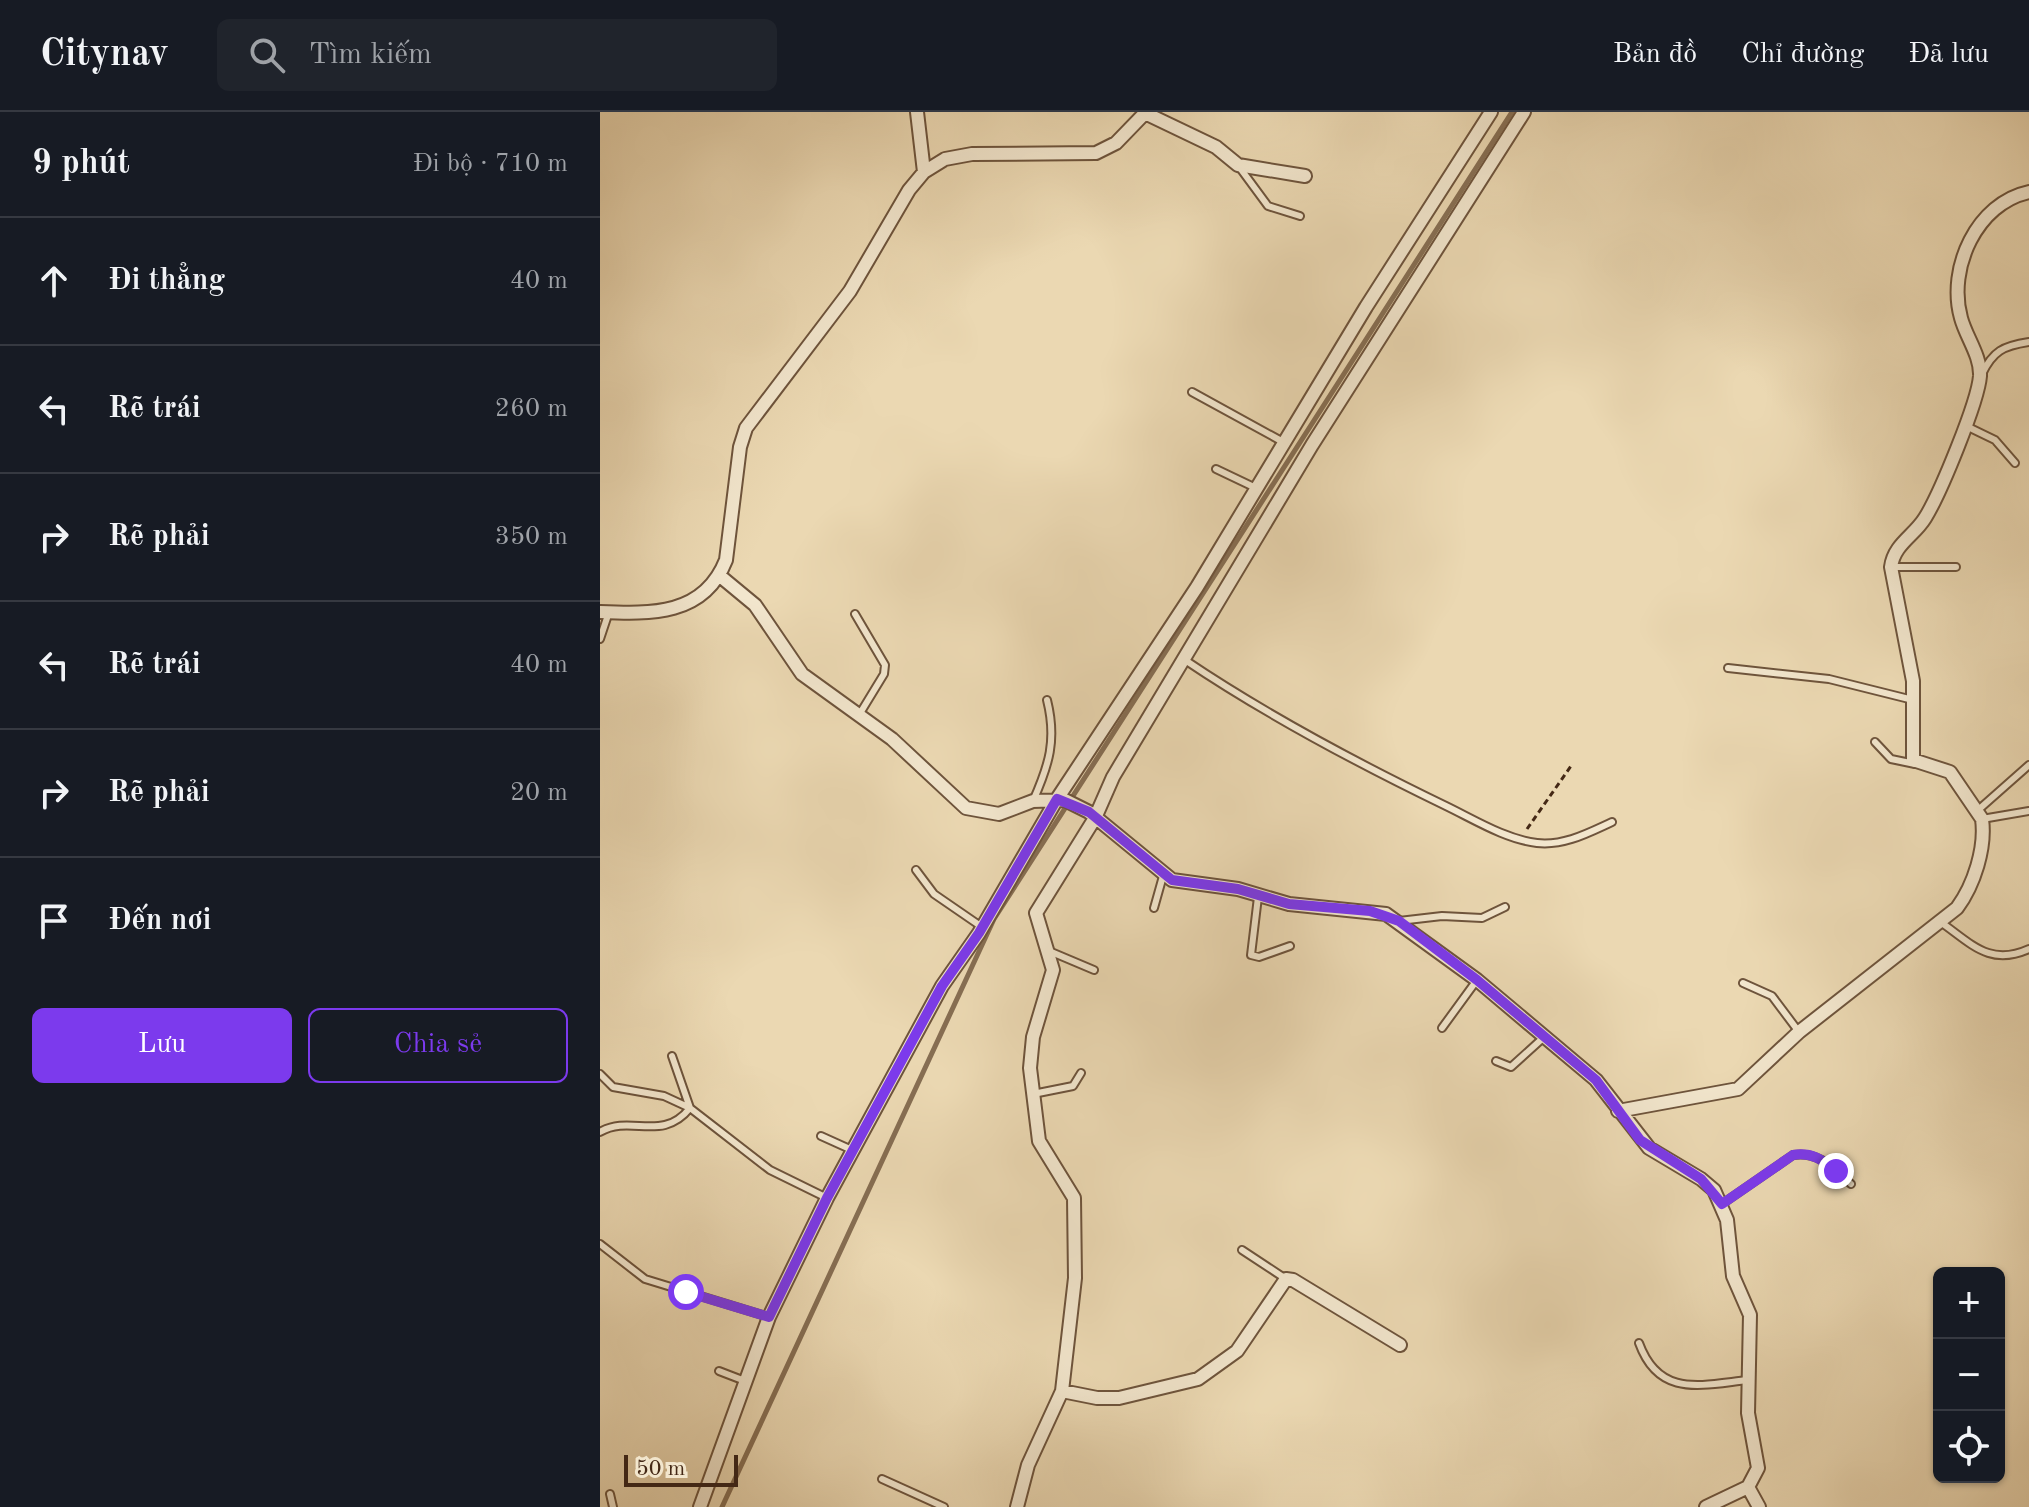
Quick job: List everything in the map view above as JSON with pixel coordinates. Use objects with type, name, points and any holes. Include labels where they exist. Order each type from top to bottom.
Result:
[{"type":"street","points":[[917,112],[924,172]]},
{"type":"street","points":[[700,1507],[748,1382],[769,1317],[852,1150],[942,986],[971,945],[1258,489],[1491,112]]},
{"type":"street","points":[[1017,1507],[1028,1465],[1062,1391],[1074,1295],[1074,1198],[1039,1141],[1033,1094],[1030,1052],[1051,982],[1049,951],[1036,922],[1038,903],[1312,445],[1524,112]]},
{"type":"street","points":[[605,612],[646,614],[688,605],[720,576],[726,560],[740,447],[746,428],[850,291],[909,190],[924,172],[945,159],[972,154],[1096,153],[1116,143],[1146,113],[1216,147],[1238,165],[1305,176]]},
{"type":"street","points":[[1618,1111],[1738,1089],[1799,1032],[1957,908],[1967,894],[1975,875],[1980,815],[1950,772],[1919,764],[1911,753],[1913,681],[1891,567],[1896,549],[1926,518],[1980,377],[1980,365],[1961,318],[1958,298],[1960,268],[1968,243],[1982,222],[2000,204],[2029,192]]},
{"type":"street","points":[[720,576],[755,605],[802,674],[903,747],[966,808],[999,814],[1033,801],[1061,800],[1092,815],[1163,876],[1182,882],[1238,889],[1289,904],[1370,911],[1399,921],[1477,980],[1596,1080],[1640,1140],[1701,1179],[1722,1204],[1730,1265],[1750,1315],[1748,1413],[1758,1468],[1748,1487],[1712,1506]]},
{"type":"street","points":[[1062,1391],[1097,1398],[1119,1398],[1198,1379],[1237,1351],[1286,1279],[1293,1280],[1400,1345]]},
{"type":"street","points":[[1748,1487],[1759,1507]]},
{"type":"lane","points":[[1238,165],[1268,206],[1300,216]]},
{"type":"lane","points":[[1980,377],[1992,354],[2029,342]]},
{"type":"lane","points":[[1192,392],[1285,443]]},
{"type":"lane","points":[[1964,425],[1995,440],[2015,463]]},
{"type":"lane","points":[[1216,469],[1258,489]]},
{"type":"lane","points":[[1891,567],[1956,567]]},
{"type":"lane","points":[[600,639],[605,612]]},
{"type":"lane","points":[[855,614],[885,665],[884,674],[859,715]]},
{"type":"lane","points":[[1185,660],[1241,698],[1415,791],[1520,839],[1560,843],[1612,822]]},
{"type":"lane","points":[[1728,668],[1829,679],[1913,700]]},
{"type":"lane","points":[[1033,801],[1053,750],[1053,724],[1047,700]]},
{"type":"lane","points":[[1875,742],[1891,759],[1919,764]]},
{"type":"lane","points":[[1980,815],[2029,765]]},
{"type":"lane","points":[[1980,815],[2029,811]]},
{"type":"lane","points":[[916,870],[934,894],[980,930]]},
{"type":"lane","points":[[1154,908],[1163,876]]},
{"type":"lane","points":[[1258,897],[1251,955],[1259,957],[1290,946]]},
{"type":"lane","points":[[1399,921],[1442,916],[1482,918],[1505,907]]},
{"type":"lane","points":[[1939,921],[1986,953],[2006,958],[2029,949]]},
{"type":"lane","points":[[1049,951],[1094,970]]},
{"type":"lane","points":[[1442,1028],[1477,980]]},
{"type":"lane","points":[[1743,983],[1772,996],[1799,1032]]},
{"type":"lane","points":[[1496,1061],[1511,1067],[1543,1038]]},
{"type":"lane","points":[[672,1056],[690,1108]]},
{"type":"lane","points":[[1033,1094],[1073,1086],[1081,1073]]},
{"type":"lane","points":[[600,1074],[613,1087],[664,1096],[690,1108],[770,1170],[827,1198]]},
{"type":"lane","points":[[600,1132],[615,1126],[671,1125],[690,1108]]},
{"type":"lane","points":[[821,1136],[852,1150]]},
{"type":"lane","points":[[1722,1204],[1793,1155],[1806,1153],[1820,1158],[1851,1184]]},
{"type":"lane","points":[[600,1244],[645,1279],[769,1317]]},
{"type":"lane","points":[[1242,1250],[1286,1279]]},
{"type":"lane","points":[[1639,1343],[1647,1365],[1673,1382],[1693,1386],[1748,1380]]},
{"type":"lane","points":[[719,1371],[748,1382]]},
{"type":"lane","points":[[882,1479],[944,1507]]},
{"type":"lane","points":[[610,1494],[613,1507]]},
{"type":"path","points":[[1520,839],[1571,766]]},
{"type":"waterway","points":[[722,1507],[994,919],[1512,112]]},
{"type":"route","points":[[686,1292],[769,1317],[852,1150],[942,986],[979,933],[1057,799],[1089,812],[1163,876],[1172,880],[1238,889],[1289,904],[1370,911],[1399,921],[1477,980],[1596,1080],[1640,1140],[1701,1179],[1714,1190],[1722,1204],[1793,1155],[1806,1153],[1820,1158],[1836,1171]]}]
